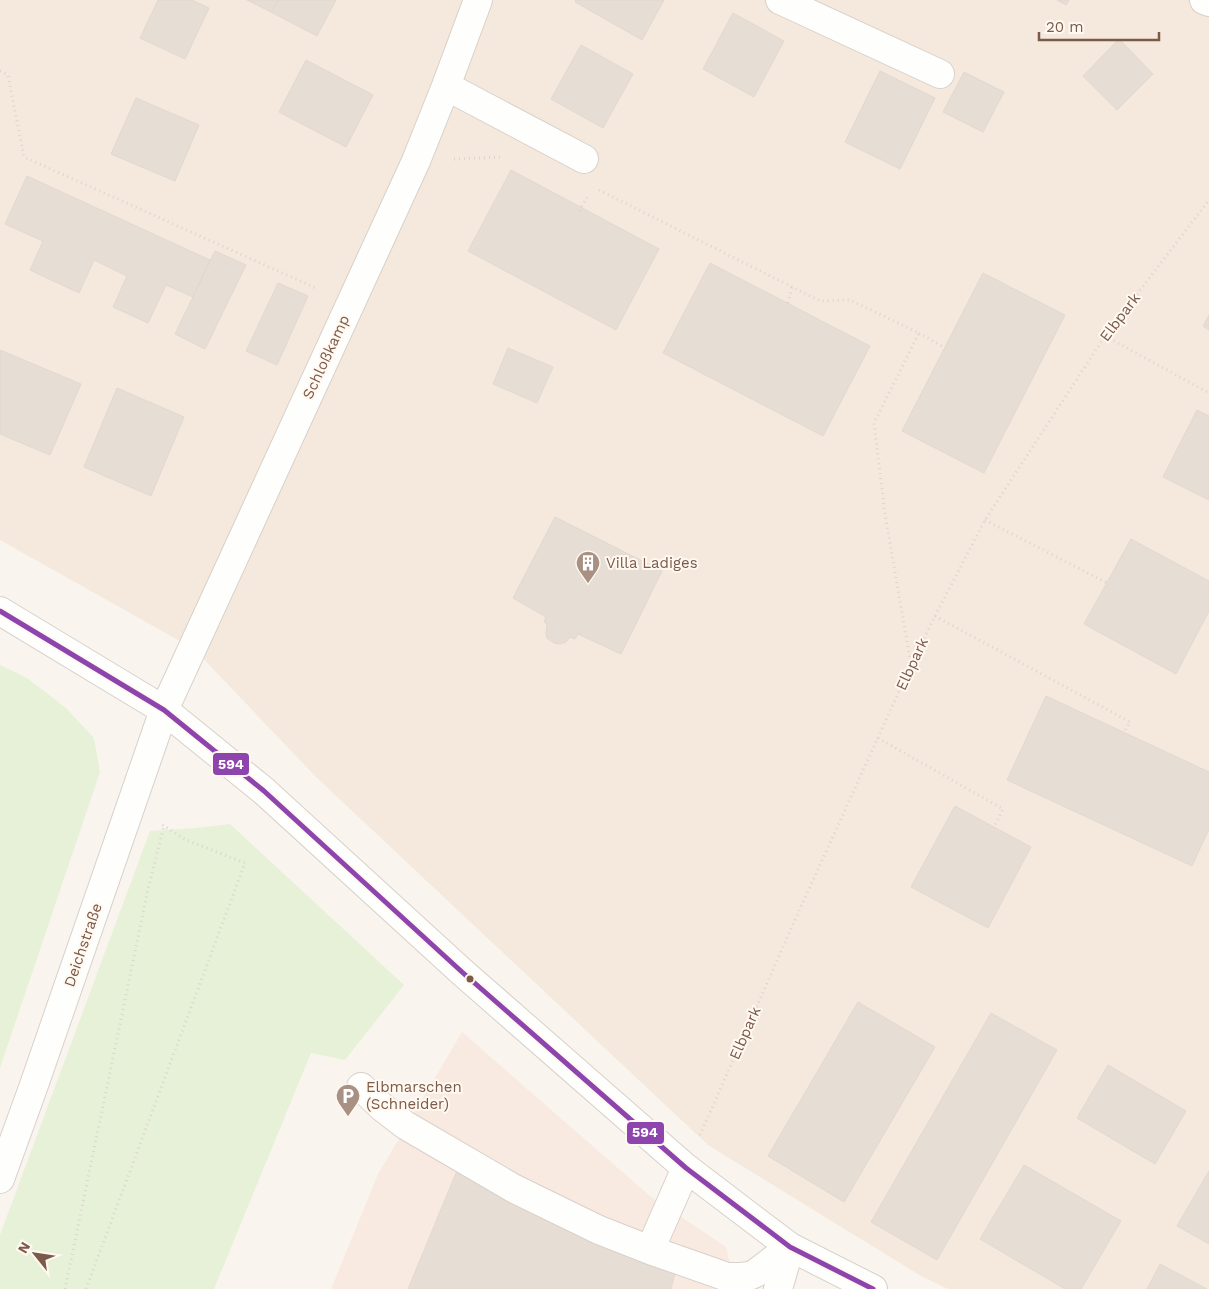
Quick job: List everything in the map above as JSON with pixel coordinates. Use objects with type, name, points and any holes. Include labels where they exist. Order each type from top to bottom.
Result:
[{"type":"street","name":"Schloßkamp","points":[[164,710],[416,161],[478,0]]},
{"type":"street","points":[[780,0],[940,74]]},
{"type":"street","points":[[1204,0],[1209,2]]},
{"type":"street","points":[[446,86],[584,159]]},
{"type":"street","points":[[0,611],[164,710],[264,791],[462,972],[686,1168],[790,1247],[873,1289]]},
{"type":"street","name":"Deichstraße","points":[[0,1179],[164,710]]},
{"type":"street","points":[[361,1088],[405,1125],[513,1188],[599,1230],[650,1250],[727,1277],[741,1277],[756,1273],[790,1247]]},
{"type":"street","points":[[650,1250],[686,1168]]},
{"type":"street","points":[[778,1289],[790,1247]]},
{"type":"path","points":[[0,71],[8,75],[24,157],[351,304]]},
{"type":"path","points":[[416,161],[508,156]]},
{"type":"path","points":[[579,211],[593,187],[820,301],[850,300],[945,348]]},
{"type":"path","name":"Elbpark","points":[[686,1168],[794,922],[911,665],[934,616],[985,520],[1105,336],[1209,200]]},
{"type":"path","points":[[788,303],[792,287]]},
{"type":"path","points":[[911,665],[885,514],[874,423],[918,333]]},
{"type":"path","points":[[1105,336],[1209,393]]},
{"type":"path","points":[[985,520],[1107,583]]},
{"type":"path","points":[[934,616],[1130,722],[1124,732]]},
{"type":"path","points":[[878,738],[1003,809],[994,827]]},
{"type":"path","points":[[65,1289],[148,889],[164,826]]},
{"type":"path","points":[[86,1289],[245,864],[186,840]]},
{"type":"shaded area","points":[[0,0],[1209,0],[1209,1289],[948,1289],[921,1276],[708,1145],[317,778],[194,649],[0,540]]},
{"type":"shaded area","points":[[462,1032],[650,1196],[726,1247],[736,1289],[331,1289],[378,1174]]},
{"type":"green space","points":[[0,665],[27,678],[66,708],[94,738],[100,772],[0,1068]]},
{"type":"green space","points":[[230,824],[404,985],[345,1060],[311,1053],[214,1289],[0,1289],[0,1235],[150,831]]},
{"type":"building","points":[[158,0],[192,0],[209,8],[185,59],[140,38]]},
{"type":"building","points":[[247,0],[278,0],[271,12]]},
{"type":"building","points":[[278,0],[336,0],[317,36],[271,12]]},
{"type":"building","points":[[576,0],[664,0],[642,40],[575,2]]},
{"type":"building","points":[[1057,0],[1069,0],[1066,5]]},
{"type":"building","points":[[733,13],[784,41],[754,97],[703,69]]},
{"type":"building","points":[[1119,39],[1153,74],[1117,110],[1083,76]]},
{"type":"building","points":[[581,45],[633,74],[603,128],[551,99]]},
{"type":"building","points":[[306,60],[373,95],[346,147],[279,112]]},
{"type":"building","points":[[880,71],[935,98],[900,169],[845,142]]},
{"type":"building","points":[[964,72],[1004,92],[983,132],[943,112]]},
{"type":"building","points":[[136,98],[199,125],[175,181],[111,154]]},
{"type":"building","points":[[511,170],[659,249],[616,330],[468,251]]},
{"type":"building","points":[[27,176],[210,260],[193,297],[166,285],[148,323],[113,307],[127,276],[94,260],[79,293],[30,270],[43,241],[5,224]]},
{"type":"building","points":[[215,251],[246,265],[205,349],[175,334]]},
{"type":"building","points":[[710,263],[870,346],[823,436],[663,353]]},
{"type":"building","points":[[983,273],[1065,315],[984,473],[902,431]]},
{"type":"building","points":[[278,283],[308,296],[277,365],[246,351]]},
{"type":"building","points":[[1209,315],[1209,330],[1203,326]]},
{"type":"building","points":[[508,348],[553,367],[537,403],[493,384]]},
{"type":"building","points":[[0,350],[81,384],[50,455],[0,434]]},
{"type":"building","points":[[117,388],[184,417],[151,496],[84,467]]},
{"type":"building","points":[[1197,410],[1209,416],[1209,500],[1163,477]]},
{"type":"building","name":"Villa Ladiges","points":[[555,517],[662,571],[621,654],[578,634],[575,639],[570,637],[566,642],[554,643],[547,638],[547,624],[544,622],[546,617],[513,598]]},
{"type":"building","points":[[1131,539],[1209,581],[1209,611],[1176,674],[1084,624]]},
{"type":"building","points":[[1046,696],[1209,772],[1209,829],[1192,866],[1007,780]]},
{"type":"building","points":[[955,806],[1031,847],[988,928],[911,887]]},
{"type":"building","points":[[858,1002],[935,1047],[844,1202],[768,1156]]},
{"type":"building","points":[[991,1013],[1057,1050],[937,1260],[871,1222]]},
{"type":"building","points":[[1108,1065],[1186,1111],[1155,1164],[1077,1118]]},
{"type":"building","points":[[1024,1165],[1121,1221],[1081,1289],[1065,1289],[980,1239]]},
{"type":"building","points":[[1209,1171],[1209,1244],[1177,1226]]},
{"type":"building","points":[[456,1173],[640,1250],[675,1273],[671,1289],[408,1289]]},
{"type":"building","points":[[1160,1264],[1207,1289],[1147,1289]]},
{"type":"transit line","name":"594","points":[[0,611],[164,710],[264,791],[462,972],[686,1168],[790,1247],[873,1289]]},
{"type":"place","name":"Villa Ladiges","points":[[588,584]]},
{"type":"place","name":"Elbmarschen (Schneider)","points":[[348,1117]]}]
